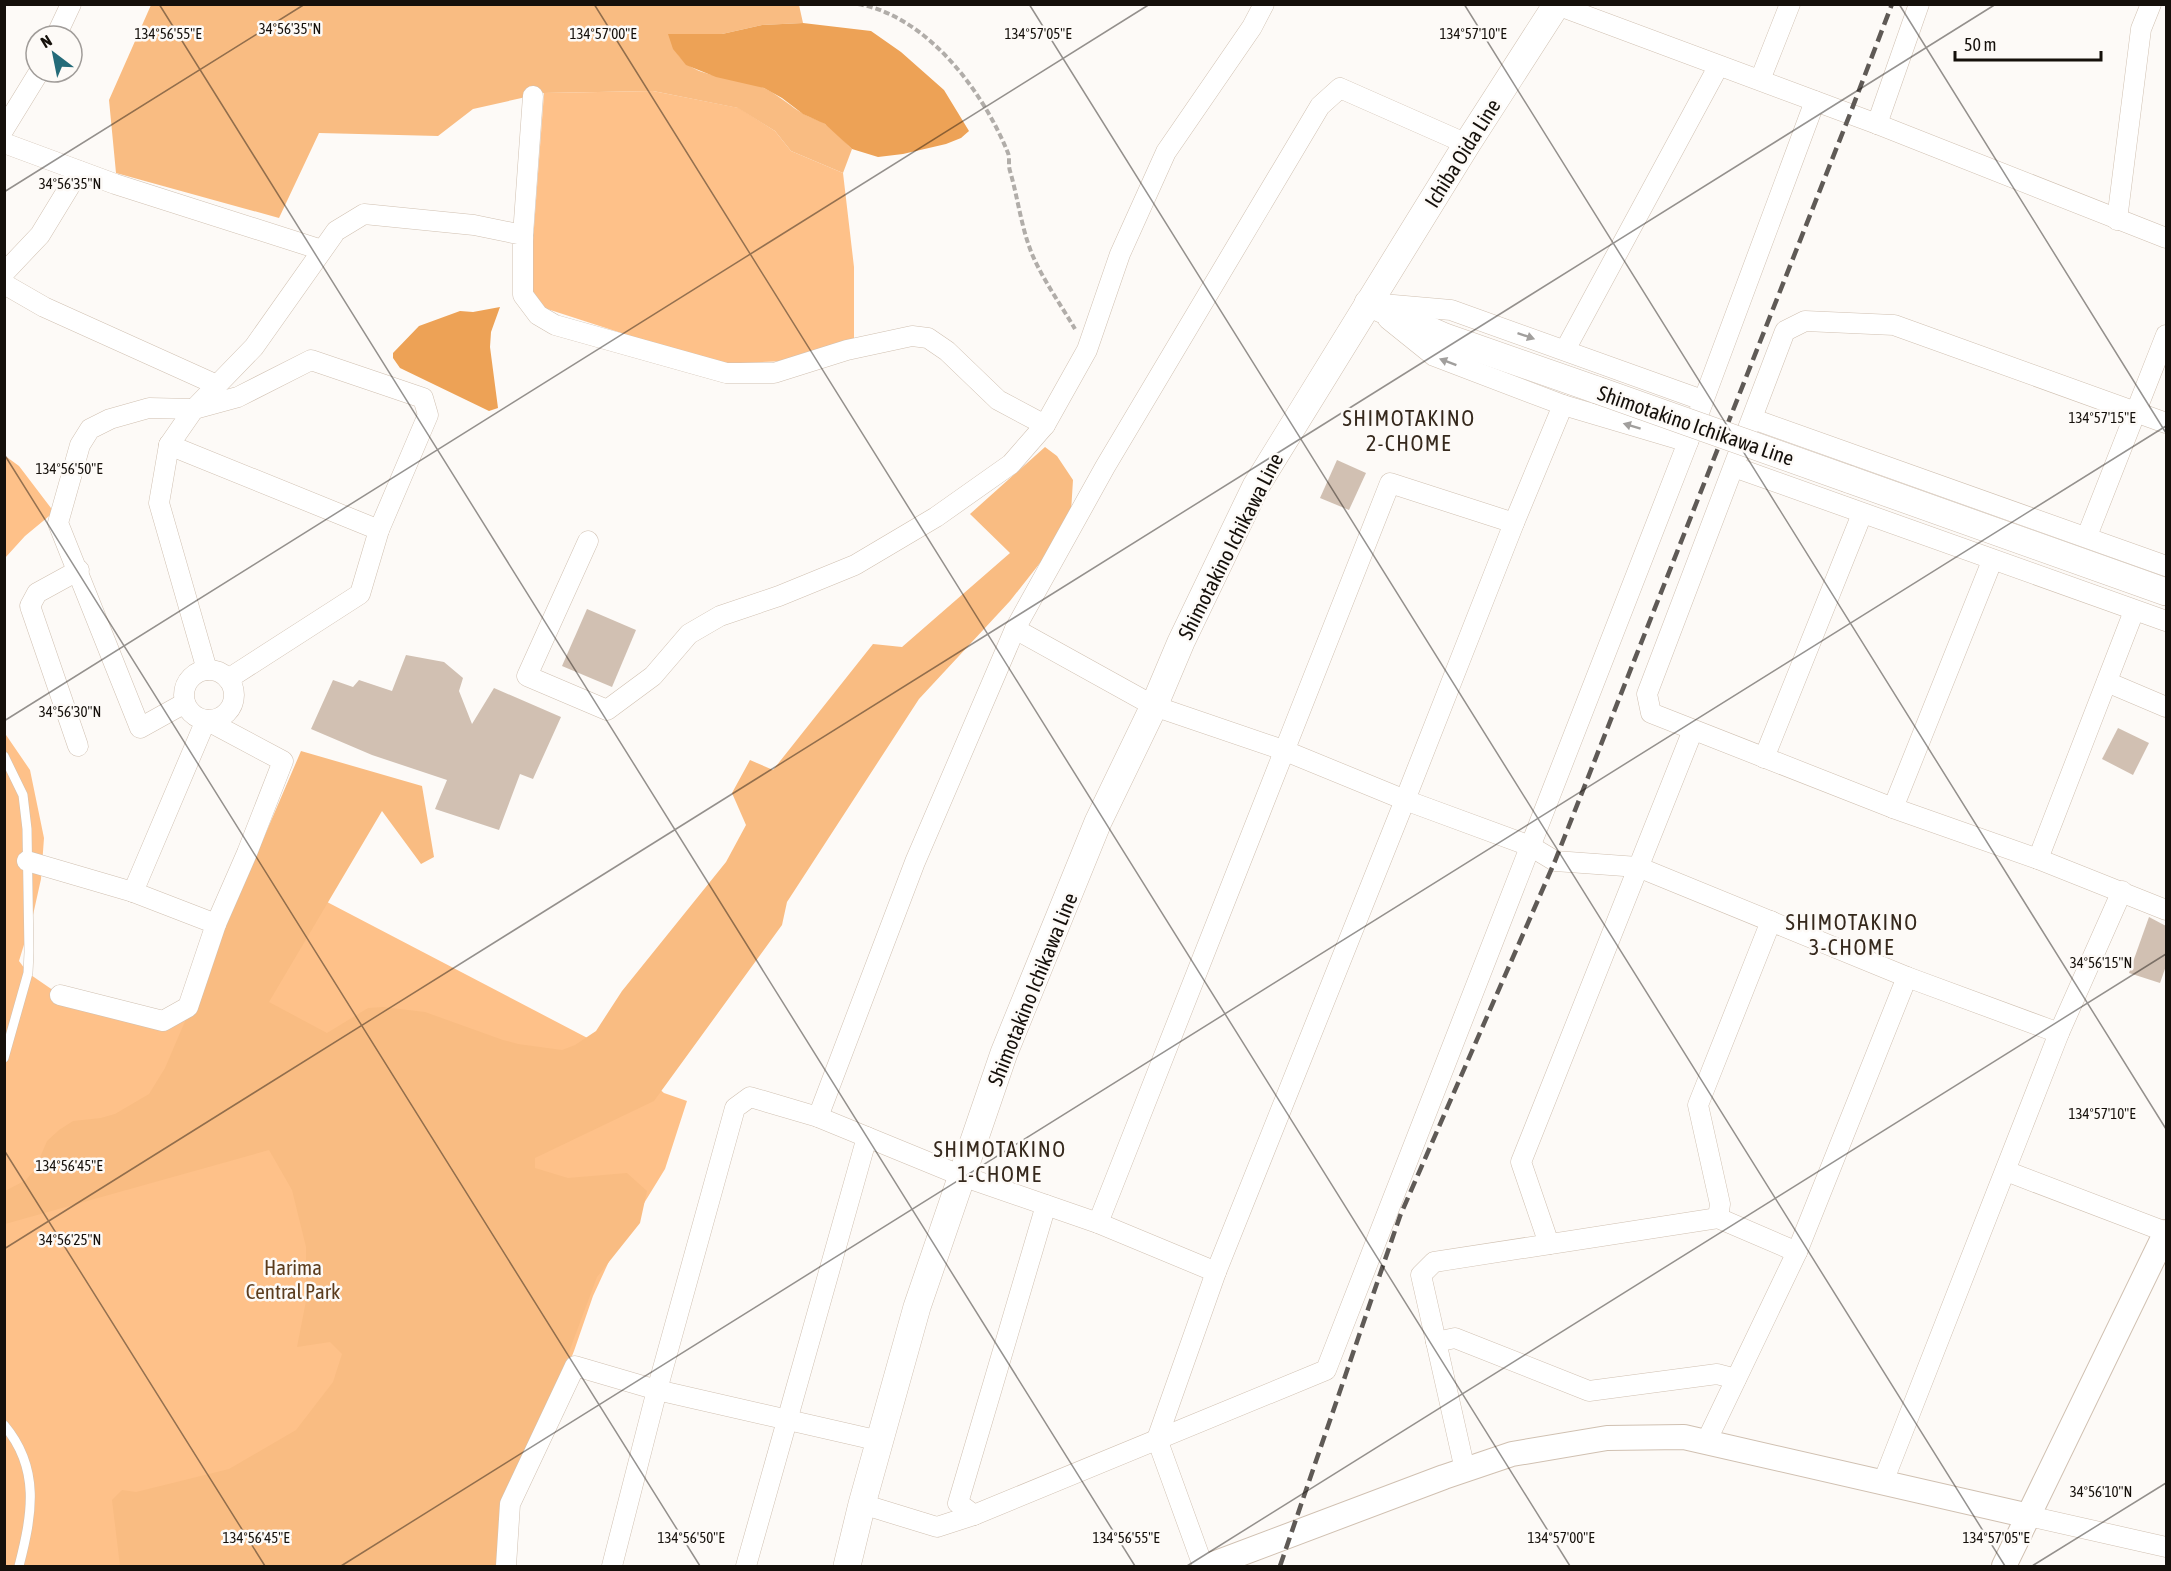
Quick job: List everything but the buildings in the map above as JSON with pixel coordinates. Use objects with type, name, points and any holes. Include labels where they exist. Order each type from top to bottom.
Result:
[{"type":"main road","name":"Ichiba Oida Line","points":[[1368,303],[1556,5]]},
{"type":"main road","name":"Shimotakino Ichikawa Line","points":[[847,1566],[917,1307],[1004,1053],[1098,822],[1256,486],[1368,303],[1445,337],[2166,592]]},
{"type":"street","points":[[62,24],[71,4]]},
{"type":"street","points":[[588,541],[527,676],[607,710],[653,676],[689,634],[720,616],[779,596],[855,565],[936,517],[1011,464],[1045,424],[1087,350],[1120,254],[1166,152],[1252,27],[1264,4]]},
{"type":"street","points":[[1760,80],[1790,4]]},
{"type":"street","points":[[1877,124],[1919,4]]},
{"type":"street","points":[[2117,220],[2141,29],[2151,4]]},
{"type":"street","points":[[1556,5],[1718,67],[1760,80],[1877,124],[2166,238]]},
{"type":"street","points":[[1565,350],[1718,67]]},
{"type":"street","points":[[4,129],[32,84]]},
{"type":"street","points":[[818,1116],[915,862],[1015,629],[1105,467],[1320,106],[1340,88],[1467,144]]},
{"type":"street","points":[[533,96],[523,236],[523,295],[538,315],[555,324],[726,373],[774,373],[847,350],[912,336],[928,338],[947,351],[998,400],[1045,424]]},
{"type":"street","points":[[862,1504],[937,1527],[974,1515],[1326,1370],[1688,442],[1815,101]]},
{"type":"street","points":[[4,143],[79,171],[322,250]]},
{"type":"street","points":[[4,273],[40,235],[79,171]]},
{"type":"street","points":[[207,670],[159,503],[169,445],[194,409],[254,347],[336,231],[364,214],[474,225],[523,236]]},
{"type":"street","points":[[4,284],[44,307],[217,385]]},
{"type":"street","points":[[1368,303],[1451,310],[1702,400]]},
{"type":"street","points":[[1368,303],[1434,356],[1563,405],[1688,442]]},
{"type":"street","points":[[2166,423],[1894,325],[1805,321],[1785,331],[1647,694],[1651,713],[1764,759],[2122,891],[2166,910]]},
{"type":"street","points":[[2087,537],[2166,335]]},
{"type":"street","points":[[185,703],[140,728],[79,570],[58,524],[80,445],[90,429],[110,419],[149,408],[194,409],[238,397],[311,360],[423,398],[428,415],[379,530],[360,594],[228,680]]},
{"type":"street","points":[[1563,405],[1216,1272],[1157,1439],[1206,1566],[1512,1454],[1607,1438],[1684,1437],[2166,1547]]},
{"type":"street","points":[[1753,419],[2166,566]]},
{"type":"street","points":[[169,445],[379,530]]},
{"type":"street","points":[[1734,467],[1992,561],[2166,621]]},
{"type":"street","points":[[1098,1224],[1390,483],[1514,523]]},
{"type":"street","points":[[1764,759],[1862,514]]},
{"type":"street","points":[[1893,808],[1992,561]]},
{"type":"street","points":[[78,746],[30,606],[37,593],[79,570]]},
{"type":"street","points":[[2038,860],[2134,611]]},
{"type":"street","points":[[1015,629],[1154,706],[1283,750],[1406,800],[1530,846],[1555,861],[1638,867],[1907,977],[2059,1033]]},
{"type":"street","points":[[60,994],[164,1021],[188,1007],[216,924],[283,761],[193,715],[185,703],[184,692],[188,682],[196,674],[207,670],[219,672],[228,680],[233,688],[234,698],[225,715],[206,720]]},
{"type":"street","points":[[2107,682],[2166,707]]},
{"type":"street","points":[[133,892],[206,720]]},
{"type":"street","points":[[1549,1244],[1521,1162],[1693,730]]},
{"type":"street","points":[[27,861],[133,892],[216,924]]},
{"type":"street","points":[[1884,1482],[2059,1033],[2122,891]]},
{"type":"street","points":[[1718,1218],[1720,1204],[1698,1105],[1771,921]]},
{"type":"street","points":[[1706,1442],[1797,1252],[1907,977]]},
{"type":"street","points":[[612,1566],[657,1390],[735,1108],[750,1097],[818,1116],[962,1176],[1098,1224],[1216,1272]]},
{"type":"street","points":[[746,1566],[867,1137]]},
{"type":"street","points":[[2004,1566],[2166,1232],[2006,1171]]},
{"type":"street","points":[[974,1515],[958,1503],[1046,1205]]},
{"type":"street","points":[[1465,1470],[1421,1275],[1434,1262],[1718,1218],[1797,1252]]},
{"type":"street","points":[[1436,1342],[1455,1338],[1589,1391],[1717,1374],[1736,1379]]},
{"type":"street","points":[[506,1566],[510,1504],[575,1366],[657,1390],[880,1441]]},
{"type":"lane","points":[[4,756],[23,795],[27,829],[29,951],[28,973],[4,1058]]},
{"type":"lane","points":[[4,1425],[14,1437],[28,1469],[31,1496],[30,1524],[19,1566]]},
{"type":"path","points":[[858,4],[869,6],[901,20],[940,48],[965,77],[1009,155],[1018,207],[1032,254],[1087,350]]},
{"type":"green space","points":[[653,91],[739,108],[775,131],[791,151],[843,173],[854,267],[854,341],[786,361],[717,364],[538,306],[529,295],[544,93]]},
{"type":"green space","points":[[4,455],[19,466],[54,512],[25,536],[5,558]]},
{"type":"green space","name":"Harima Central Park","points":[[4,732],[30,770],[44,838],[41,879],[19,961],[28,973],[60,995],[163,1021],[188,1007],[247,853],[329,903],[620,1055],[664,1093],[687,1101],[665,1169],[611,1257],[593,1296],[538,1442],[510,1504],[506,1566],[5,1566]]},
{"type":"shaded area","points":[[151,5],[799,5],[803,23],[762,25],[722,34],[669,34],[675,50],[684,62],[695,69],[766,89],[799,111],[829,126],[852,149],[843,173],[791,151],[775,131],[738,108],[653,91],[544,93],[473,109],[438,136],[319,133],[279,218],[116,173],[109,100]]},
{"type":"shaded area","points":[[803,23],[871,31],[901,52],[944,90],[969,131],[961,138],[946,144],[903,154],[878,157],[852,149],[825,124],[803,114],[764,88],[716,77],[686,65],[673,49],[668,34],[722,34],[762,25]]},
{"type":"shaded area","points":[[500,307],[491,332],[490,347],[498,408],[489,411],[400,368],[393,358],[393,353],[419,326],[460,311],[473,312]]},
{"type":"shaded area","points":[[1045,447],[1057,456],[1073,480],[1071,512],[1058,540],[1010,601],[919,699],[787,902],[782,925],[654,1101],[535,1158],[535,1168],[568,1178],[627,1173],[647,1191],[640,1223],[597,1277],[550,1403],[498,1522],[497,1566],[120,1566],[112,1500],[122,1490],[136,1492],[229,1469],[296,1430],[333,1382],[342,1354],[330,1342],[297,1347],[306,1301],[306,1247],[292,1190],[269,1150],[5,1224],[5,1191],[26,1180],[35,1169],[47,1141],[59,1130],[73,1121],[115,1114],[149,1094],[165,1068],[301,751],[422,786],[434,857],[421,864],[382,811],[269,1002],[327,1033],[368,1008],[383,1007],[425,1012],[518,1044],[562,1050],[575,1045],[596,1031],[622,991],[726,862],[746,825],[732,793],[750,760],[773,770],[873,644],[902,647],[1010,553],[970,514]]},
{"type":"railway","points":[[1280,1566],[1400,1216],[1555,861],[1892,4]]},
{"type":"district","name":"SHIMOTAKINO 2-CHOME","points":[[1409,431]]},
{"type":"district","name":"SHIMOTAKINO 3-CHOME","points":[[1852,934]]},
{"type":"district","name":"SHIMOTAKINO 1-CHOME","points":[[1000,1162]]}]
